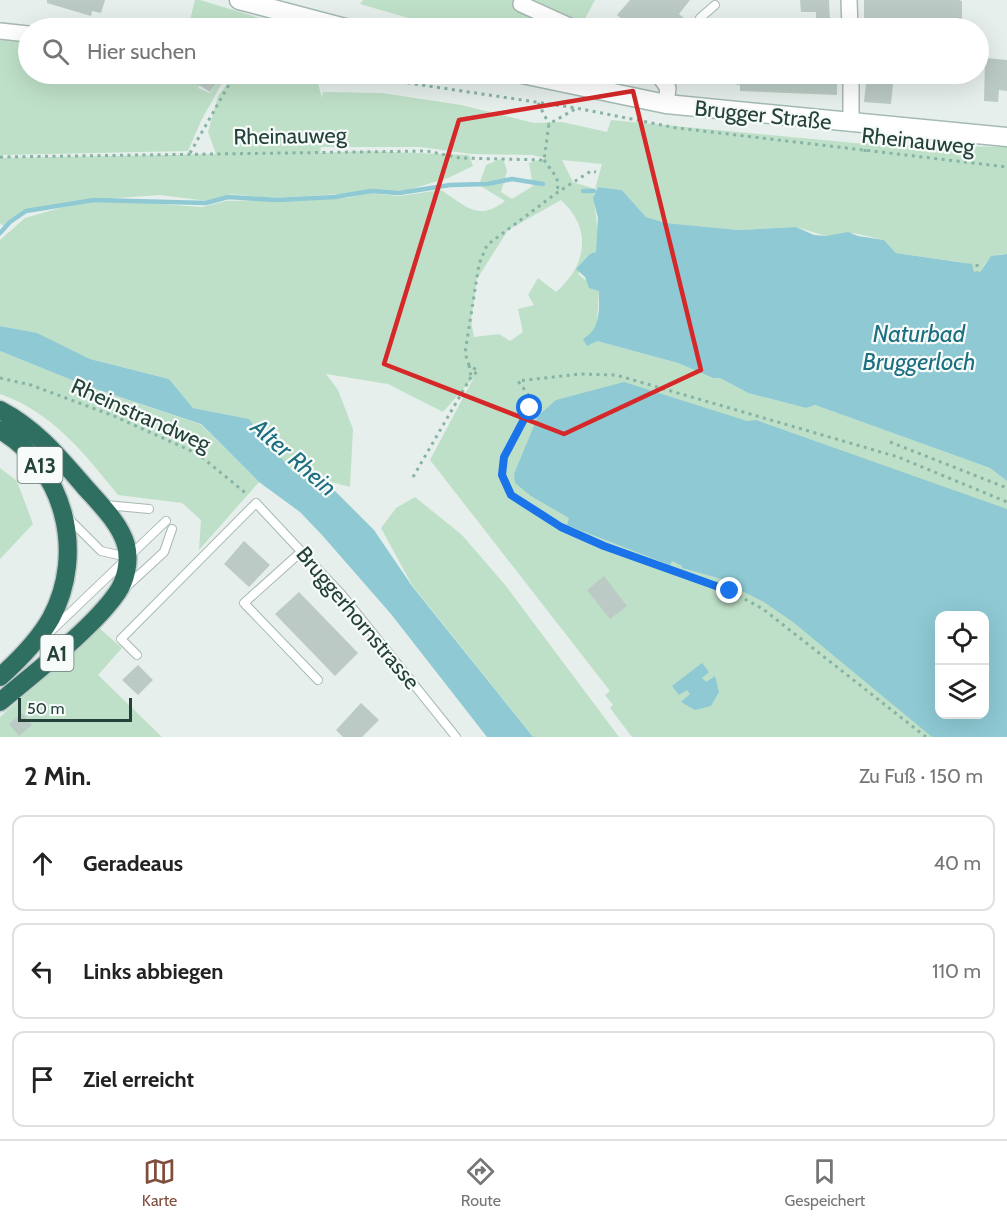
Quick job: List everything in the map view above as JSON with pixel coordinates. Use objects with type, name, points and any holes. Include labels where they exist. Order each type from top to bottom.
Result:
[{"type":"highway","name":"A1","points":[[0,410],[27,426],[46,444],[99,504],[121,532],[127,557],[122,585],[111,601],[0,702]]},
{"type":"highway","name":"A13","points":[[0,430],[34,459],[52,487],[63,513],[69,551],[63,589],[46,627],[0,677]]},
{"type":"main road","points":[[239,0],[307,18]]},
{"type":"main road","name":"Brugger Straße","points":[[570,84],[666,104],[1007,137]]},
{"type":"street","points":[[849,0],[850,18]]},
{"type":"street","points":[[521,4],[552,18]]},
{"type":"street","points":[[0,31],[18,33]]},
{"type":"street","points":[[665,84],[668,88],[666,104]]},
{"type":"street","points":[[851,84],[851,123]]},
{"type":"lane","points":[[700,18],[715,5]]},
{"type":"lane","points":[[137,655],[121,639],[256,503]]},
{"type":"lane","name":"Bruggerhornstrasse","points":[[256,503],[349,605],[456,737]]},
{"type":"lane","points":[[99,504],[149,509]]},
{"type":"lane","points":[[63,513],[101,551],[127,557]]},
{"type":"lane","points":[[18,660],[108,578],[166,521]]},
{"type":"lane","points":[[111,601],[164,552],[172,530]]},
{"type":"lane","points":[[302,551],[244,603],[318,680]]},
{"type":"path","points":[[190,153],[229,84]]},
{"type":"path","name":"Rheinauweg","points":[[414,84],[576,108],[677,128],[1007,167]]},
{"type":"path","points":[[538,103],[549,124],[544,160],[557,178],[558,192]]},
{"type":"path","points":[[549,124],[576,108]]},
{"type":"path","name":"Rheinauweg","points":[[0,158],[190,153],[427,151],[460,158],[544,160]]},
{"type":"path","points":[[471,377],[465,353],[479,264],[487,245],[558,192],[591,171],[596,172]]},
{"type":"path","points":[[977,264],[977,272]]},
{"type":"path","points":[[412,477],[471,377],[478,371],[469,365]]},
{"type":"path","points":[[926,737],[763,609],[730,591],[663,569],[561,527],[511,495],[502,475],[504,457],[530,408],[530,397],[518,381],[580,374],[616,375],[898,456],[1007,502]]},
{"type":"path","name":"Rheinstrandweg","points":[[0,378],[31,385],[114,416],[198,454],[229,477],[256,503]]},
{"type":"path","points":[[890,442],[1007,488]]},
{"type":"highlighted area","points":[[633,91],[701,370],[564,434],[384,364],[459,120]]},
{"type":"green space","points":[[195,0],[200,0],[259,18],[190,18]]},
{"type":"green space","points":[[363,0],[516,0],[513,6],[540,18],[408,18],[360,4]]},
{"type":"green space","points":[[521,0],[595,0],[585,18],[567,18]]},
{"type":"green space","points":[[0,39],[18,40],[18,84],[200,84],[198,88],[210,93],[216,84],[221,84],[188,151],[0,155]]},
{"type":"green space","points":[[227,84],[318,84],[322,98],[323,92],[382,93],[461,105],[534,123],[562,122],[607,132],[611,120],[876,145],[1007,147],[1007,254],[990,258],[980,272],[974,272],[967,263],[896,253],[884,240],[853,233],[826,236],[796,227],[738,230],[666,223],[646,217],[622,190],[598,187],[594,191],[598,245],[593,258],[578,274],[599,291],[597,322],[592,334],[597,341],[678,363],[713,378],[720,378],[748,393],[806,408],[815,405],[990,468],[1007,481],[1007,737],[632,737],[610,708],[613,705],[605,695],[610,691],[430,460],[474,377],[443,412],[388,384],[326,374],[338,390],[353,429],[350,487],[293,472],[249,419],[193,408],[169,379],[90,359],[36,333],[0,326],[0,240],[25,218],[60,208],[105,200],[202,207],[226,201],[347,198],[369,193],[399,196],[441,190],[465,206],[479,211],[496,207],[505,201],[479,185],[486,165],[503,158],[507,171],[501,192],[512,199],[533,186],[529,163],[545,158],[532,155],[471,154],[420,147],[321,147],[320,153],[365,151],[469,155],[473,166],[448,178],[408,190],[273,198],[230,194],[207,201],[160,195],[75,201],[30,209],[3,226],[0,223],[0,158],[216,154],[208,132],[218,96]],"holes":[[[562,160],[602,164],[595,189],[573,182]],[[561,200],[572,212],[582,236],[582,249],[579,261],[566,282],[556,292],[538,278],[528,295],[534,305],[518,309],[523,332],[510,341],[499,334],[474,337],[471,321],[477,279],[508,230]]]},
{"type":"green space","points":[[0,351],[84,385],[200,424],[259,482],[199,550],[201,520],[182,503],[118,495],[80,450],[51,423],[19,402],[0,394]]},
{"type":"green space","points":[[0,468],[17,481],[33,524],[0,559]]},
{"type":"green space","points":[[415,497],[462,535],[506,586],[619,737],[533,737],[412,585],[381,528],[396,508]]},
{"type":"green space","points":[[99,628],[122,648],[98,675],[162,737],[0,737],[0,717]]},
{"type":"water","name":"Naturbad Bruggerloch","points":[[598,187],[622,190],[646,217],[666,223],[738,230],[796,227],[814,235],[826,236],[848,232],[884,240],[896,253],[972,264],[974,272],[980,272],[991,256],[1007,254],[1007,481],[990,468],[815,405],[806,408],[748,393],[720,378],[713,378],[678,363],[597,341],[587,346],[583,339],[593,330],[598,318],[599,291],[589,288],[585,277],[576,269],[590,254],[596,252],[598,218],[593,198]]},
{"type":"water","points":[[0,326],[37,333],[90,359],[169,379],[193,408],[249,419],[293,472],[324,480],[374,530],[412,586],[533,737],[487,737],[391,614],[322,535],[300,512],[259,482],[201,424],[84,385],[0,351]]},
{"type":"water","points":[[624,382],[747,421],[756,420],[1007,509],[1007,737],[932,737],[793,622],[764,602],[732,586],[733,582],[682,568],[672,561],[670,565],[567,525],[569,518],[531,496],[515,483],[514,474],[538,416],[556,400]]},
{"type":"water","points":[[702,663],[709,672],[702,678],[706,682],[715,676],[719,692],[711,706],[695,710],[681,702],[690,694],[687,690],[679,695],[672,686]]},
{"type":"building","points":[[47,0],[105,0],[101,13],[92,11],[91,16],[47,3]]},
{"type":"building","points":[[630,0],[690,0],[679,14],[684,18],[621,18],[617,15]]},
{"type":"building","points":[[800,0],[829,0],[830,18],[816,18],[816,12],[801,12]]},
{"type":"building","points":[[864,0],[962,1],[962,18],[864,18]]},
{"type":"building","points":[[989,58],[1007,60],[1007,91],[999,90],[998,102],[984,101],[984,84],[989,84]]},
{"type":"building","points":[[197,84],[216,84],[210,92]]},
{"type":"building","points":[[734,84],[837,84],[837,95],[740,91],[740,85]]},
{"type":"building","points":[[866,84],[893,84],[891,104],[864,102]]},
{"type":"building","points":[[244,541],[270,565],[249,587],[224,564]]},
{"type":"building","points":[[604,576],[627,606],[610,619],[587,590]]},
{"type":"building","points":[[299,592],[358,653],[335,676],[275,614]]},
{"type":"building","points":[[138,665],[153,680],[138,695],[122,680]]},
{"type":"building","points":[[361,703],[379,720],[362,737],[343,737],[336,730]]},
{"type":"building","points":[[22,713],[32,725],[19,736],[9,724]]},
{"type":"waterway","points":[[0,233],[10,222],[26,211],[94,200],[206,203],[228,197],[276,200],[335,197],[371,191],[399,193],[450,185],[487,184],[512,179],[543,184]]},
{"type":"waterway","points":[[583,191],[594,191]]},
{"type":"route","points":[[530,408],[504,457],[502,475],[511,495],[561,527],[604,546],[730,591]]},
{"type":"water label","name":"Alter Rhein","points":[[294,457]]}]
